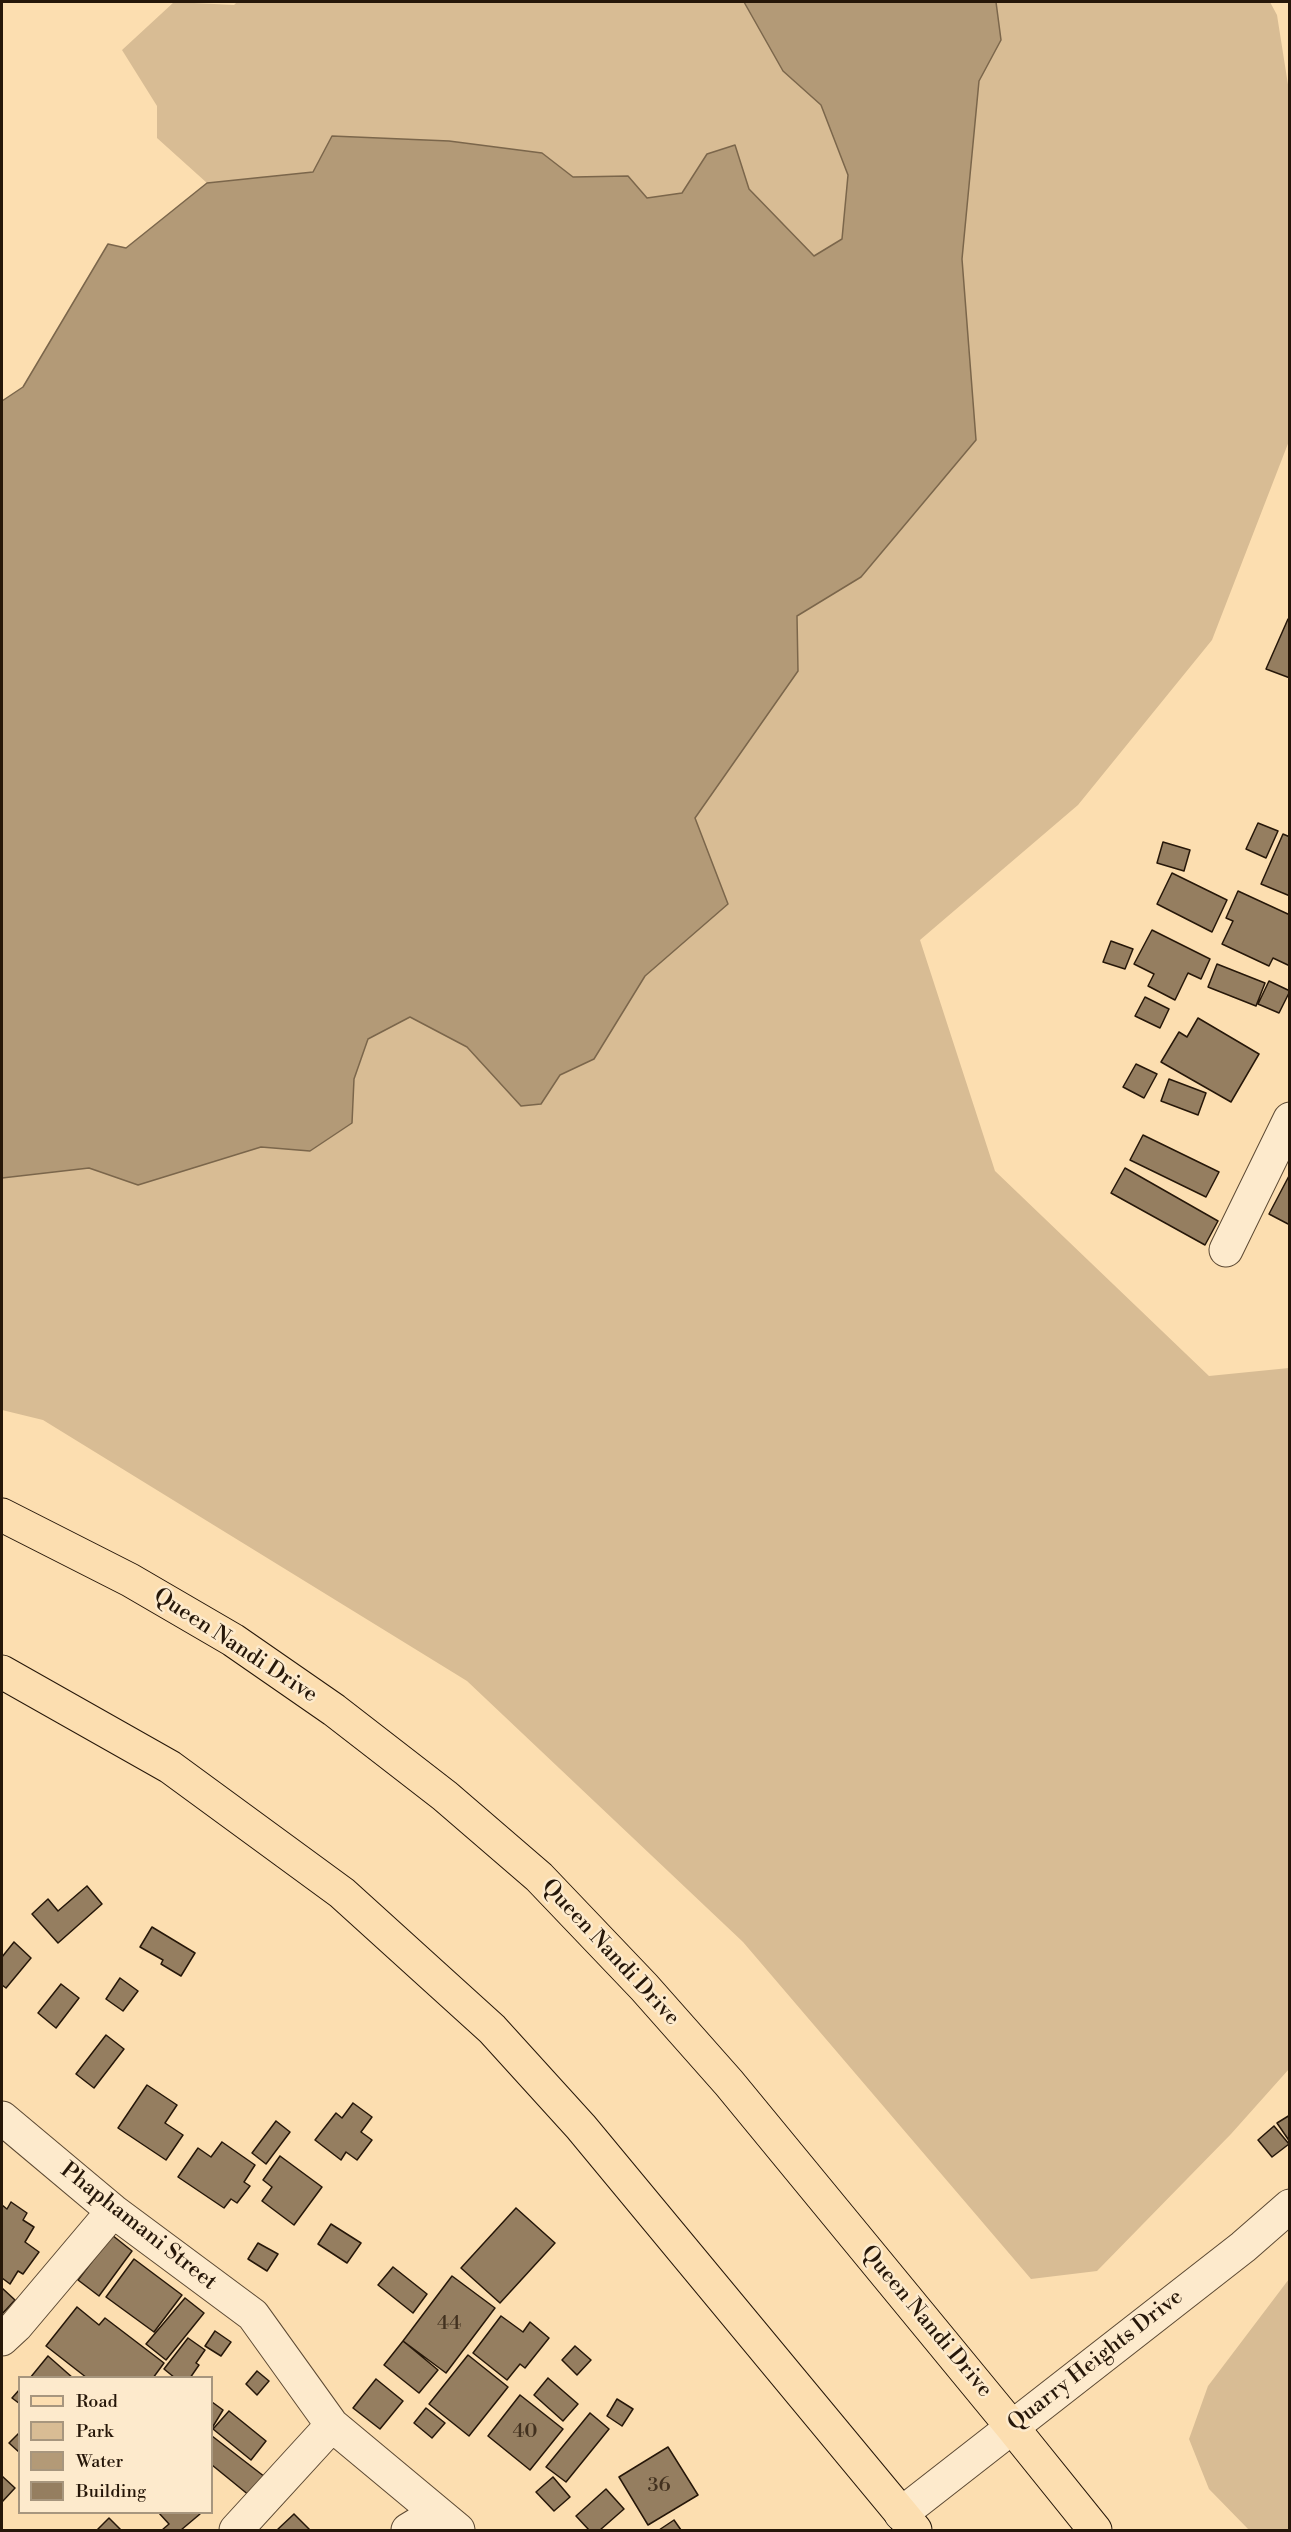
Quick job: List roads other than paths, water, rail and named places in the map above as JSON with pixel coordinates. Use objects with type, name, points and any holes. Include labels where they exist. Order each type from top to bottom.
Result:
[{"type":"main road","name":"Queen Nandi Drive","points":[[2,1515],[130,1580],[233,1640],[334,1710],[446,1796],[539,1877],[644,1987],[729,2083],[1095,2530]]},
{"type":"main road","points":[[2,1672],[170,1767],[342,1893],[492,2029],[581,2127],[908,2522]]},
{"type":"street","points":[[1226,1250],[1290,1119]]},
{"type":"street","name":"Phaphamani Street","points":[[2,2118],[113,2211],[253,2315],[332,2425],[447,2522]]},
{"type":"street","name":"Quarry Heights Drive","points":[[908,2522],[1012,2427],[1243,2247],[1290,2206]]},
{"type":"street","points":[[2,2339],[16,2326],[113,2211]]},
{"type":"street","points":[[236,2530],[332,2425]]},
{"type":"street","points":[[408,2530],[447,2522]]},
{"type":"water","points":[[744,2],[996,2],[1001,40],[979,81],[962,259],[976,440],[861,577],[797,616],[798,671],[695,818],[728,904],[645,976],[594,1059],[560,1075],[541,1104],[521,1106],[467,1047],[410,1017],[368,1039],[354,1079],[352,1123],[310,1151],[261,1147],[138,1185],[89,1168],[2,1178],[2,401],[23,387],[108,244],[126,248],[207,183],[313,172],[332,136],[449,141],[542,153],[573,177],[628,176],[647,198],[682,193],[707,154],[735,145],[749,189],[814,256],[842,239],[848,175],[821,105],[783,71]]}]
